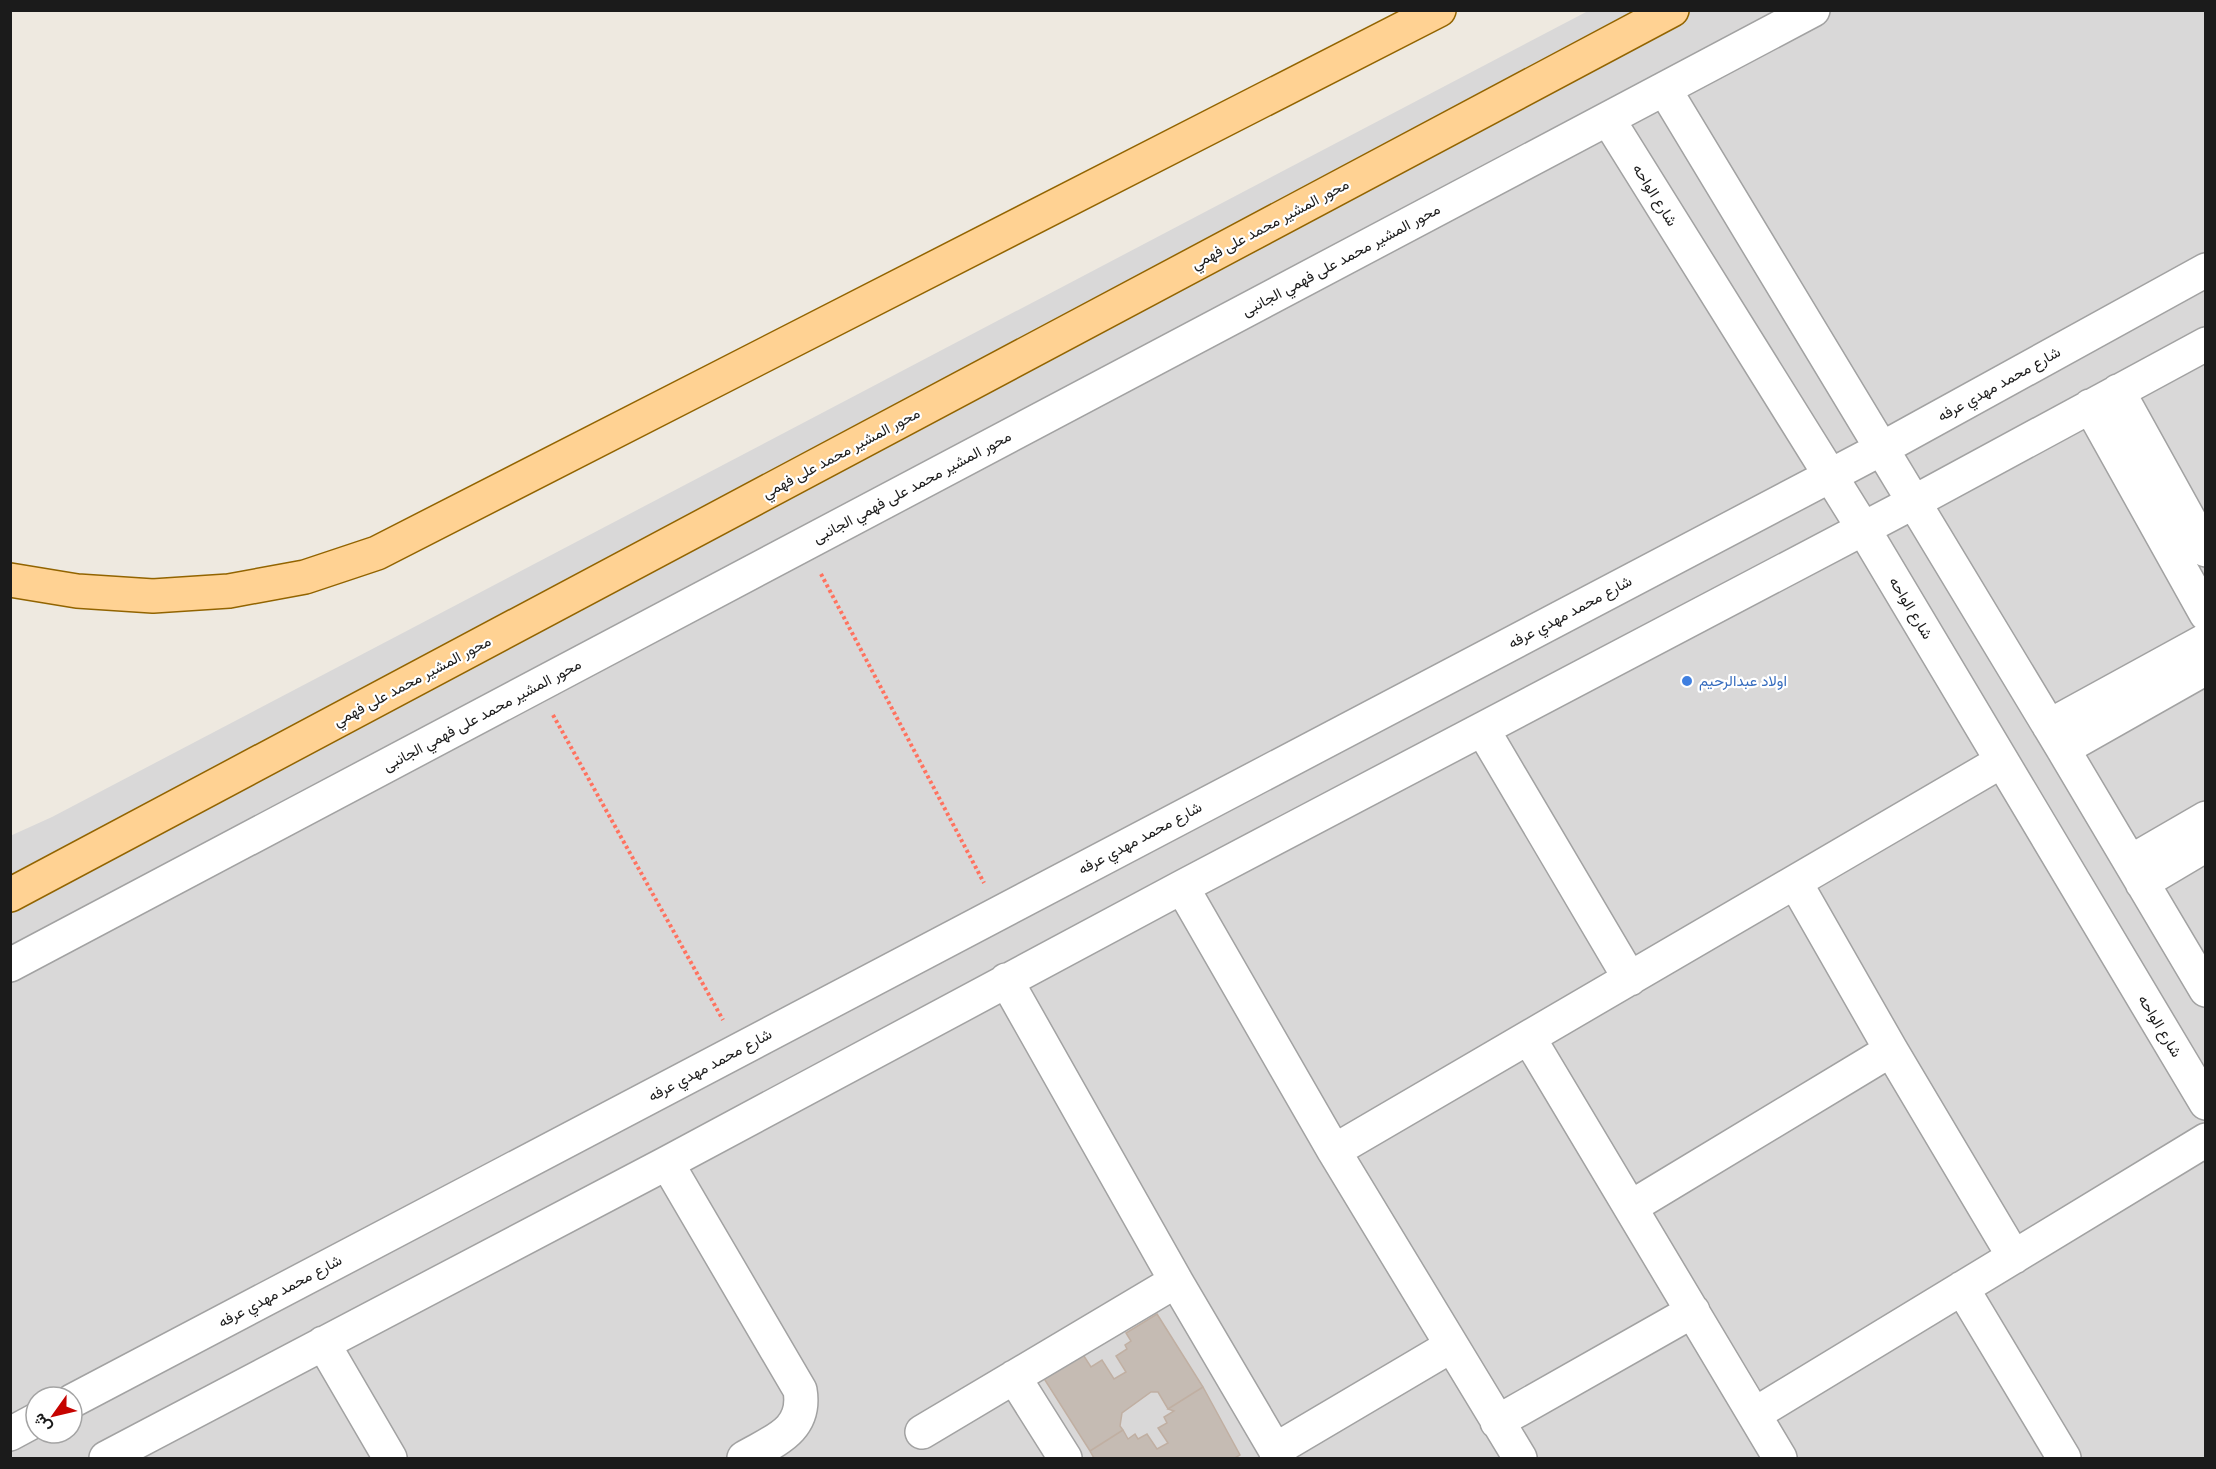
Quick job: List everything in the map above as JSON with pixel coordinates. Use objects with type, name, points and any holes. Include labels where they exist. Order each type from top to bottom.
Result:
[{"type":"main road","points":[[10,580],[77,591],[153,596],[229,591],[305,577],[377,553],[1439,10]]},
{"type":"main road","name":"محور المشير محمد على فهمي","points":[[10,895],[1672,10]]},
{"type":"street","name":"محور المشير محمد على فهمي الجانبى","points":[[10,965],[1813,10]]},
{"type":"street","points":[[1665,90],[2204,985]]},
{"type":"street","name":"شارع الواحه","points":[[1608,119],[1831,475],[2205,1103]]},
{"type":"street","name":"شارع محمد مهدي عرفه","points":[[84,1395],[1881,449],[2205,270]]},
{"type":"street","points":[[106,1458],[667,1163],[1006,980],[1914,502],[2205,344]]},
{"type":"street","points":[[2104,399],[2205,550]]},
{"type":"street","points":[[2104,399],[2205,614]]},
{"type":"street","points":[[2056,737],[2205,640]]},
{"type":"street","points":[[2056,737],[2205,668]]},
{"type":"street","points":[[1483,730],[1630,979]]},
{"type":"street","points":[[1334,1151],[2002,761]]},
{"type":"street","points":[[2136,872],[2205,818]]},
{"type":"street","points":[[2136,872],[2205,845]]},
{"type":"street","points":[[1795,882],[1891,1050],[2014,1257]]},
{"type":"street","points":[[1182,887],[1334,1151],[1520,1458]]},
{"type":"street","points":[[1006,980],[1176,1281],[1278,1454],[1451,1346]]},
{"type":"street","points":[[1529,1038],[1780,1458]]},
{"type":"street","points":[[1631,1207],[1891,1050]]},
{"type":"street","points":[[1755,1414],[2205,1140]]},
{"type":"street","points":[[667,1163],[800,1390],[802,1401],[796,1423],[789,1431],[744,1458]]},
{"type":"street","points":[[922,1432],[1176,1281]]},
{"type":"street","points":[[1962,1288],[2064,1458]]},
{"type":"street","points":[[1497,1422],[1693,1311]]},
{"type":"street","points":[[323,1343],[390,1458]]},
{"type":"street","points":[[1014,1377],[1065,1458]]},
{"type":"street","points":[[10,1434],[24,1426]]},
{"type":"path","points":[[805,544],[999,912]]},
{"type":"path","points":[[537,686],[740,1050]]},
{"type":"shaded area","points":[[1588,11],[2205,11],[2205,1458],[11,1458],[10,836],[52,817]]},
{"type":"building","points":[[1157,1314],[1203,1387],[1168,1409],[1158,1392],[1151,1392],[1122,1413],[1120,1426],[1123,1430],[1090,1451],[1043,1377],[1082,1353],[1091,1367],[1102,1360],[1114,1379],[1126,1372],[1116,1356],[1127,1349],[1125,1345],[1131,1341],[1126,1333]]},
{"type":"building","points":[[1203,1387],[1240,1455],[1235,1458],[1094,1458],[1090,1451],[1123,1430],[1128,1439],[1135,1434],[1138,1439],[1147,1434],[1157,1449],[1168,1443],[1158,1428],[1167,1423],[1164,1417],[1174,1411],[1168,1409]]},
{"type":"place","name":"اولاد عبدالرحيم","points":[[1687,681]]}]
